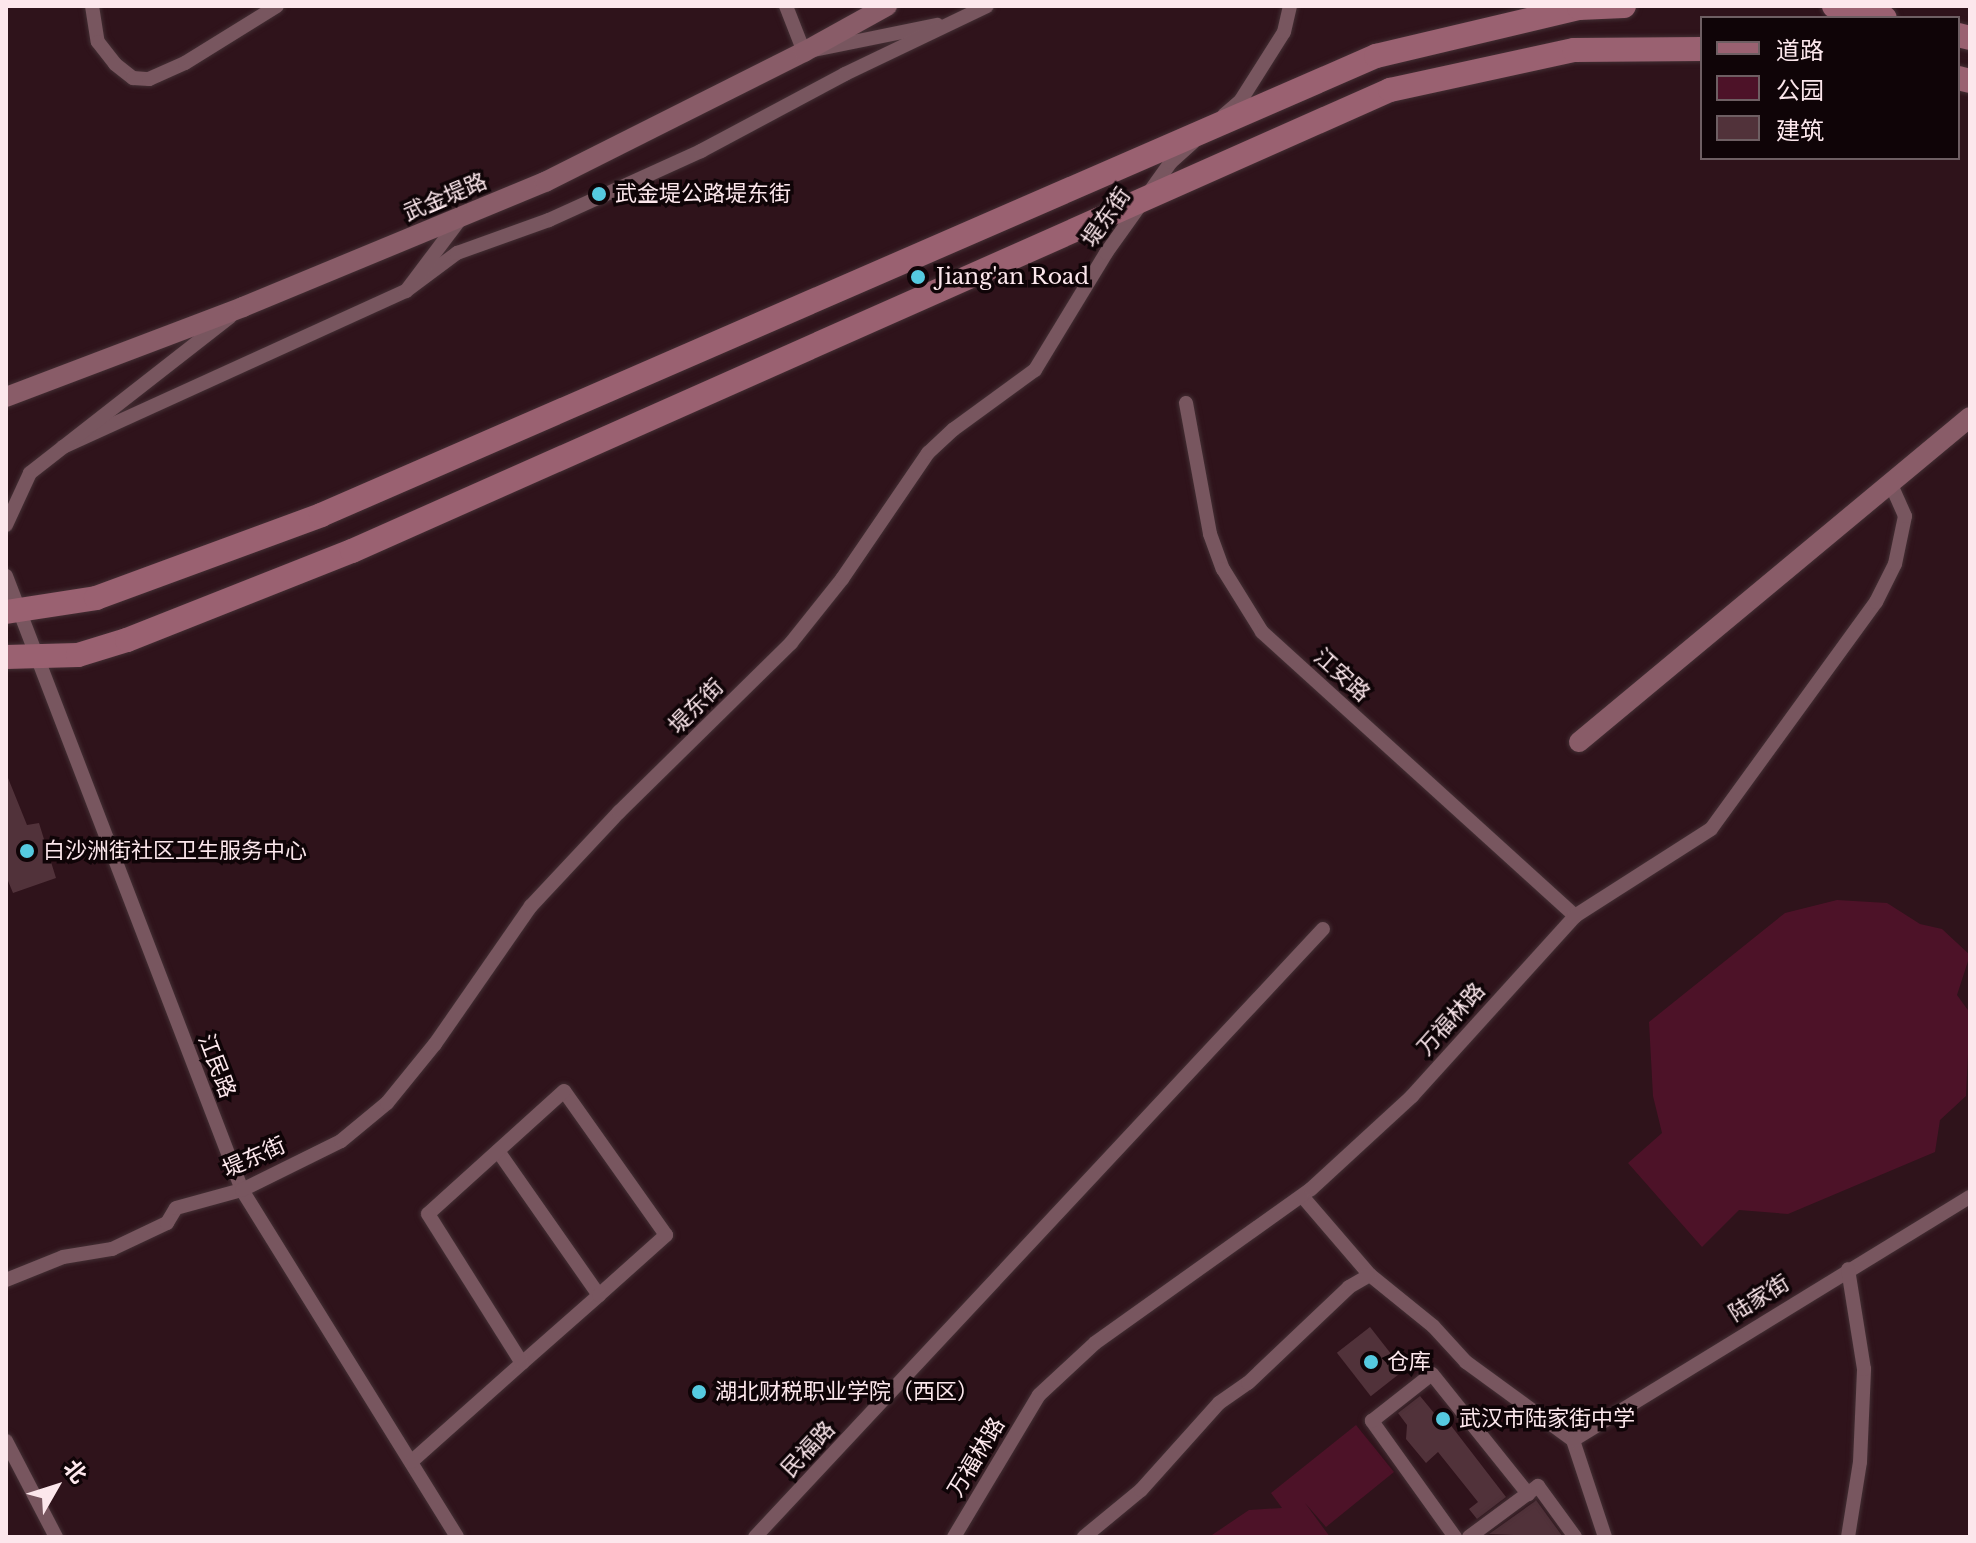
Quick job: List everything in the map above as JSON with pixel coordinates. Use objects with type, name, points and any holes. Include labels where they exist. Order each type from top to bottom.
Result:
[{"type":"main road","points":[[12,612],[96,598],[321,515],[1376,56],[1579,8],[1624,6]]},
{"type":"main road","points":[[1834,6],[1876,16]]},
{"type":"main road","points":[[6,657],[78,655],[127,640],[352,551],[1390,90],[1574,50],[1700,49]]},
{"type":"street","points":[[92,6],[91,18],[98,42],[115,64],[133,78],[149,79],[185,63],[277,6]]},
{"type":"street","points":[[786,6],[804,52],[960,20]]},
{"type":"street","name":"武金堤路","points":[[6,397],[243,307],[545,182],[804,52],[887,6]]},
{"type":"street","points":[[63,447],[406,291],[457,253],[549,220],[701,151],[845,74],[987,6]]},
{"type":"street","name":"堤东街","points":[[6,1280],[63,1257],[112,1249],[167,1223],[176,1208],[242,1190],[341,1141],[387,1103],[435,1044],[531,906],[619,812],[791,643],[842,579],[928,453],[954,429],[1035,370],[1106,253],[1171,162],[1241,100],[1284,32],[1290,6]]},
{"type":"street","points":[[406,291],[462,216]]},
{"type":"street","points":[[6,525],[30,473],[243,307]]},
{"type":"street","name":"江安路","points":[[1186,403],[1210,534],[1223,569],[1262,632],[1575,916]]},
{"type":"street","points":[[1579,742],[1970,417]]},
{"type":"street","name":"万福林路","points":[[954,1537],[1039,1395],[1095,1343],[1302,1196],[1412,1096],[1575,916],[1711,829],[1876,602],[1895,564],[1905,516],[1891,484]]},
{"type":"street","name":"江民路","points":[[6,576],[12,612],[36,656],[242,1190],[457,1537]]},
{"type":"street","name":"民福路","points":[[755,1537],[1323,929]]},
{"type":"street","points":[[411,1462],[666,1235],[564,1091],[428,1214],[522,1363]]},
{"type":"street","points":[[498,1151],[599,1295]]},
{"type":"street","points":[[1302,1196],[1370,1275],[1433,1326],[1466,1362],[1573,1440],[1605,1537]]},
{"type":"street","name":"陆家街","points":[[1573,1440],[1970,1197]]},
{"type":"street","points":[[1848,1269],[1864,1369],[1860,1462],[1848,1537]]},
{"type":"street","points":[[1084,1537],[1141,1490],[1219,1403],[1248,1383],[1349,1287],[1370,1275]]},
{"type":"street","points":[[1455,1537],[1372,1421],[1432,1374],[1528,1494]]},
{"type":"street","points":[[6,1441],[56,1537]]},
{"type":"street","points":[[1469,1537],[1538,1486],[1575,1537]]},
{"type":"green space","points":[[1837,900],[1887,903],[1920,924],[1942,929],[1970,955],[1957,995],[1970,1013],[1966,1096],[1940,1120],[1935,1152],[1788,1214],[1739,1210],[1702,1247],[1628,1163],[1662,1133],[1653,1096],[1649,1022],[1785,913]]},
{"type":"green space","points":[[1356,1425],[1394,1472],[1326,1527],[1305,1503],[1330,1537],[1209,1537],[1249,1510],[1282,1508],[1271,1493]]},
{"type":"building","name":"白沙洲街社区卫生服务中心","points":[[6,773],[27,825],[39,823],[56,878],[13,893],[6,876]]},
{"type":"building","name":"仓库","points":[[1370,1327],[1404,1370],[1371,1396],[1337,1353]]},
{"type":"building","points":[[1420,1396],[1434,1413],[1449,1423],[1506,1497],[1477,1519],[1469,1509],[1478,1502],[1438,1452],[1426,1463],[1406,1439],[1407,1425],[1398,1413]]},
{"type":"building","points":[[1536,1500],[1563,1537],[1489,1534],[1534,1502]]},
{"type":"place","name":"武金堤公路堤东街","points":[[599,194]]},
{"type":"place","name":"Jiang'an Road","points":[[918,277]]},
{"type":"place","name":"白沙洲街社区卫生服务中心","points":[[27,851]]},
{"type":"place","name":"仓库","points":[[1371,1362]]},
{"type":"place","name":"湖北财税职业学院（西区）","points":[[699,1392]]},
{"type":"place","name":"武汉市陆家街中学","points":[[1443,1419]]}]
